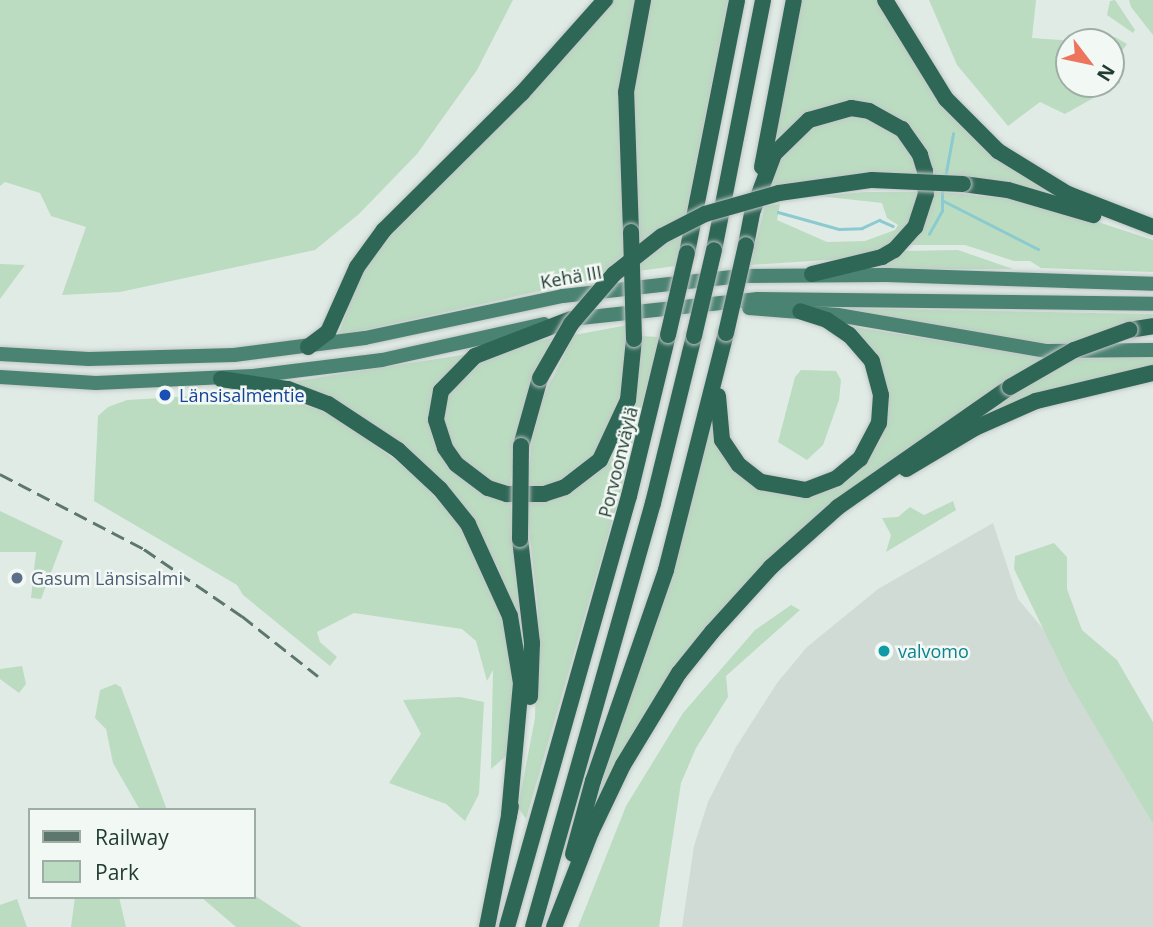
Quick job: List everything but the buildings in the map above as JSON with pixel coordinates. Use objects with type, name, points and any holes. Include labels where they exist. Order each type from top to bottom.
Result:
[{"type":"highway","points":[[308,347],[328,332],[357,267],[384,230],[514,101],[604,0]]},
{"type":"highway","points":[[571,319],[483,351],[461,366],[441,391],[436,419],[445,448],[456,464],[488,488],[507,494],[544,494],[583,476],[600,460],[628,400],[634,339],[626,92],[643,0]]},
{"type":"highway","name":"Porvoonväylä","points":[[507,927],[626,508],[687,253],[737,0]]},
{"type":"highway","points":[[533,927],[653,503],[714,250],[763,0]]},
{"type":"highway","points":[[554,927],[593,781],[666,570],[746,245],[794,0]]},
{"type":"highway","points":[[885,0],[946,99],[998,151],[1068,194],[1153,229]]},
{"type":"highway","points":[[753,211],[774,154],[809,120],[851,108],[869,111],[902,129],[920,155],[925,171],[926,194],[915,227],[882,257],[812,274]]},
{"type":"highway","points":[[487,927],[509,816],[531,680],[532,643],[520,540],[521,446],[540,378],[571,324],[614,274],[662,236],[705,214],[779,193],[873,180],[962,184],[1008,190],[1153,229]]},
{"type":"highway","name":"Kehä III","points":[[0,355],[149,359],[308,347],[589,292],[698,279],[812,274],[1153,284]]},
{"type":"highway","points":[[0,377],[96,383],[220,379],[382,360],[571,319],[713,301],[834,298],[1153,304]]},
{"type":"highway","points":[[713,301],[800,311],[1047,351],[1153,350]]},
{"type":"highway","points":[[726,333],[717,421],[730,454],[750,474],[776,487],[806,489],[823,485],[850,469],[868,448],[879,423],[880,395],[872,361],[858,343],[827,320],[800,311]]},
{"type":"highway","points":[[554,927],[606,798],[658,705],[741,598],[802,538],[866,485],[1010,387],[1074,350],[1129,330],[1153,326]]},
{"type":"highway","points":[[802,538],[922,459],[1003,414],[1062,393],[1153,373]]},
{"type":"highway","points":[[220,379],[288,389],[328,404],[398,450],[440,489],[468,524],[509,616],[521,683],[509,816]]},
{"type":"shaded area","points":[[993,523],[1018,599],[1044,630],[1153,824],[1153,927],[682,927],[694,846],[708,802],[736,747],[777,683],[807,647],[878,589]]},
{"type":"green space","points":[[0,0],[513,0],[477,70],[417,154],[359,214],[315,250],[120,292],[62,295],[86,227],[51,216],[40,193],[5,182],[0,186]]},
{"type":"green space","points":[[612,0],[638,0],[619,92],[624,254],[598,278],[338,336],[360,274],[384,239]]},
{"type":"green space","points":[[650,0],[728,0],[676,266],[638,271],[630,101]]},
{"type":"green space","points":[[801,0],[880,0],[950,111],[1074,203],[931,175],[922,148],[842,104],[812,112],[775,139]]},
{"type":"green space","points":[[929,0],[1036,0],[1032,38],[1055,40],[1055,98],[1093,98],[1065,114],[1040,102],[1008,126],[957,65]]},
{"type":"green space","points":[[1115,0],[1135,30],[1133,33],[1107,15],[1110,1]]},
{"type":"green space","points":[[1129,0],[1153,0],[1153,35],[1131,7]]},
{"type":"green space","points":[[853,115],[887,125],[907,145],[920,175],[769,188],[779,161],[804,129]]},
{"type":"green space","points":[[931,191],[1034,201],[1153,240],[1153,272],[1041,268],[1030,261],[1014,261],[965,245],[910,245],[923,226]]},
{"type":"green space","points":[[866,192],[920,192],[910,224],[887,247],[843,259],[750,265],[765,206],[780,204],[777,220],[827,242],[865,241],[895,230],[898,225],[887,218],[882,203],[819,196]]},
{"type":"green space","points":[[958,250],[1013,269],[874,269],[901,251]]},
{"type":"green space","points":[[0,264],[25,265],[0,299]]},
{"type":"green space","points":[[835,308],[1153,314],[1153,322],[1072,346],[1054,346],[832,312]]},
{"type":"green space","points":[[628,325],[620,403],[593,458],[555,484],[527,490],[532,440],[543,397],[574,335]]},
{"type":"green space","points":[[842,325],[1046,358],[744,588],[589,820],[675,559],[711,418],[718,444],[768,491],[794,496],[808,496],[864,464],[881,440],[886,390]]},
{"type":"green space","points":[[641,336],[659,337],[618,501],[526,819],[518,807],[535,718],[538,610],[526,501],[566,495],[596,474],[610,457],[637,390]]},
{"type":"green space","points":[[552,338],[521,416],[510,487],[494,483],[466,465],[447,437],[443,421],[449,394],[476,364],[526,343]]},
{"type":"green space","points":[[468,354],[457,363],[433,434],[510,500],[525,665],[512,605],[499,570],[486,545],[441,485],[283,383]]},
{"type":"green space","points":[[1153,357],[1153,370],[1109,378],[944,443],[1026,385],[1073,359]]},
{"type":"green space","points":[[801,370],[836,371],[841,380],[839,400],[823,445],[807,460],[778,442],[795,377]]},
{"type":"green space","points":[[259,392],[327,412],[356,430],[418,478],[463,529],[498,595],[515,676],[511,752],[491,769],[493,670],[487,681],[476,641],[462,629],[354,613],[317,632],[320,642],[337,657],[330,666],[243,595],[237,585],[94,501],[98,416],[108,407],[127,400]]},
{"type":"green space","points":[[953,501],[956,510],[886,552],[891,535],[882,518],[898,517],[910,507],[924,515]]},
{"type":"green space","points":[[0,511],[63,541],[41,599],[31,598],[36,552],[0,552]]},
{"type":"green space","points":[[1054,543],[1067,557],[1067,589],[1082,630],[1117,660],[1153,722],[1153,824],[1069,682],[1014,569],[1015,556]]},
{"type":"green space","points":[[791,605],[800,610],[726,676],[728,697],[696,748],[681,783],[659,927],[578,927],[626,806],[683,713],[755,630]]},
{"type":"green space","points":[[22,666],[26,684],[19,693],[0,679],[0,669]]},
{"type":"green space","points":[[115,684],[121,687],[166,808],[139,808],[113,763],[106,729],[95,718],[100,690]]},
{"type":"green space","points":[[460,697],[484,702],[479,794],[465,821],[446,804],[389,783],[421,734],[403,700]]},
{"type":"green space","points":[[256,896],[302,927],[236,927],[203,899],[256,899]]},
{"type":"green space","points":[[17,899],[27,927],[0,927],[0,905]]},
{"type":"green space","points":[[75,899],[119,899],[126,927],[71,927]]},
{"type":"waterway","points":[[945,178],[953,134]]},
{"type":"waterway","points":[[929,234],[942,211],[942,188]]},
{"type":"waterway","points":[[942,200],[1038,249]]},
{"type":"waterway","points":[[778,212],[839,229],[862,228],[879,220],[893,226]]},
{"type":"railway","points":[[0,474],[144,549],[242,616],[318,676]]},
{"type":"place","name":"Länsisalmentie","points":[[165,395]]},
{"type":"place","name":"Gasum Länsisalmi","points":[[17,578]]},
{"type":"place","name":"valvomo","points":[[884,651]]}]
